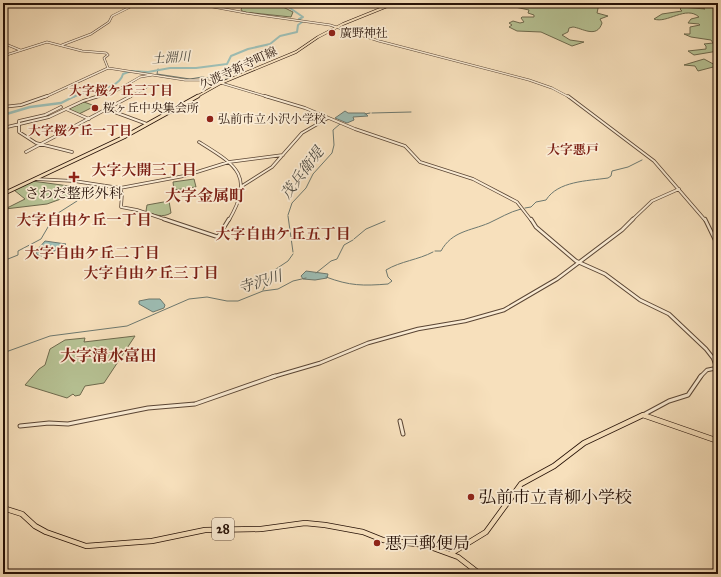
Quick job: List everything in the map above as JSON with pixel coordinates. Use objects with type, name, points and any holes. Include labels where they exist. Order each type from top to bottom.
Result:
[{"type":"main road","name":"久渡寺新寺町線","points":[[3,194],[92,153],[148,124],[221,83],[296,52],[304,45],[340,27],[395,3]]},
{"type":"main road","points":[[450,554],[486,532],[521,484],[554,466],[584,443],[643,415],[718,442]]},
{"type":"main road","name":"28","points":[[3,508],[22,514],[35,526],[46,532],[86,546],[152,541],[205,530],[261,529],[305,523],[356,530],[383,540],[419,543],[460,558],[480,574]]},
{"type":"street","points":[[61,46],[90,35],[108,23],[112,16],[138,3]]},
{"type":"street","points":[[192,3],[244,12],[320,21],[369,36],[379,41],[529,80],[556,90],[573,99],[650,158],[707,222],[718,246]]},
{"type":"street","points":[[3,56],[46,42],[82,51],[106,53],[108,55],[104,58],[108,68]]},
{"type":"street","points":[[3,44],[20,50]]},
{"type":"street","points":[[3,107],[21,105],[41,99],[108,68],[184,80],[202,80],[221,83],[305,108],[405,146],[410,149],[414,157],[421,162],[456,172],[487,185],[521,205],[536,227],[579,263],[605,274],[640,300],[669,314],[706,349],[718,371]]},
{"type":"street","points":[[3,128],[46,118],[83,101],[116,91],[140,77],[152,75]]},
{"type":"street","points":[[26,152],[108,110],[150,85]]},
{"type":"street","points":[[61,107],[45,114],[19,121],[20,135],[40,144],[72,152]]},
{"type":"street","points":[[66,109],[90,119]]},
{"type":"street","points":[[108,110],[148,124]]},
{"type":"street","points":[[242,186],[269,169],[302,133],[328,118]]},
{"type":"street","points":[[120,188],[122,194],[121,207],[137,210],[218,237],[230,218],[242,186],[240,175],[229,162],[199,142]]},
{"type":"street","points":[[35,179],[74,181],[120,188],[184,176],[229,162],[283,155]]},
{"type":"street","points":[[20,426],[49,423],[68,424],[148,408],[201,402],[281,374],[320,363],[368,343],[418,329],[465,321],[504,310],[553,283],[628,225],[652,201],[679,189]]},
{"type":"street","points":[[643,415],[669,401],[688,395],[702,375],[709,369],[717,368]]},
{"type":"street","points":[[400,421],[403,434]]},
{"type":"green space","points":[[243,3],[287,3],[283,5],[283,7],[293,12],[291,17],[244,12],[241,10]]},
{"type":"green space","points":[[557,3],[613,3],[609,6],[599,4],[597,13],[608,16],[600,19],[602,23],[597,31],[593,32],[573,27],[569,28],[568,32],[562,35],[570,40],[584,42],[572,46],[541,32],[517,31],[509,27],[512,25],[509,23],[513,21],[520,23],[524,22],[521,18],[522,17],[534,17],[534,15],[528,13],[529,10],[515,7],[516,6],[533,7]]},
{"type":"green space","points":[[686,3],[718,3],[718,51],[694,55],[688,51],[706,49],[704,44],[713,43],[711,40],[691,37],[684,34],[690,34],[690,27],[700,25],[688,23],[691,19],[699,17],[694,14],[688,13],[665,19],[654,19],[662,14],[682,11],[680,9],[682,7],[705,9]]},
{"type":"green space","points":[[704,59],[717,66],[698,71],[695,66],[684,65]]},
{"type":"green space","points":[[84,102],[95,106],[79,114],[68,109]]},
{"type":"green space","points":[[194,179],[196,187],[174,190],[173,182]]},
{"type":"green space","points":[[32,181],[69,186],[72,195],[47,204],[5,209],[25,199],[14,190]]},
{"type":"green space","points":[[169,201],[171,213],[168,215],[152,214],[146,211],[147,205]]},
{"type":"green space","points":[[135,336],[104,383],[85,386],[80,395],[75,396],[73,394],[67,398],[25,385],[39,369],[45,365],[50,349],[65,340],[85,338],[84,342]]},
{"type":"water","points":[[345,111],[348,113],[365,113],[368,116],[353,117],[354,120],[347,123],[335,118]]},
{"type":"water","points":[[45,241],[66,244],[44,257],[36,254],[38,249]]},
{"type":"water","points":[[306,271],[328,274],[327,278],[315,280],[303,279],[301,276]]},
{"type":"water","points":[[160,299],[165,305],[164,308],[153,312],[139,304],[139,301]]},
{"type":"waterway","name":"土淵川","points":[[73,97],[109,87],[120,80],[123,74],[131,71],[148,72],[170,68],[196,68],[227,64],[231,56],[248,49],[270,44],[280,36],[297,32],[298,25],[302,22],[299,19],[303,17],[287,6],[293,3]]},
{"type":"waterway","points":[[158,69],[157,74],[190,79],[202,77],[223,80],[230,78]]},
{"type":"waterway","name":"土淵川","points":[[3,115],[30,107],[61,103],[73,97]]},
{"type":"waterway","name":"茂兵衛堤","points":[[372,113],[411,112]]},
{"type":"waterway","name":"茂兵衛堤","points":[[365,114],[370,113]]},
{"type":"waterway","name":"茂兵衛堤","points":[[288,215],[292,203],[306,188],[313,174],[332,153],[334,145],[333,130],[340,124]]},
{"type":"waterway","points":[[525,208],[531,207],[536,202],[546,200],[551,194],[565,185],[582,181],[608,178],[611,176],[612,171],[628,167],[642,160]]},
{"type":"waterway","points":[[3,261],[18,255],[18,251],[41,239],[55,215],[77,201]]},
{"type":"waterway","name":"寺沢川","points":[[435,251],[441,251],[450,239],[462,232],[489,223],[521,209]]},
{"type":"waterway","name":"茂兵衛堤","points":[[288,216],[293,252]]},
{"type":"waterway","points":[[354,239],[366,229],[385,221]]},
{"type":"waterway","points":[[316,273],[331,261],[337,259],[344,245],[353,240]]},
{"type":"waterway","name":"寺沢川","points":[[326,277],[357,285],[388,284],[392,281],[388,277],[386,270],[433,252]]},
{"type":"waterway","name":"茂兵衛堤","points":[[263,290],[273,271],[288,261],[293,254]]},
{"type":"waterway","name":"寺沢川","points":[[3,353],[50,336],[127,326],[189,299],[207,297],[227,301],[238,301],[263,291],[278,289],[293,281],[306,278]]},
{"type":"place","name":"廣野神社","points":[[332,33]]},
{"type":"place","name":"桜ヶ丘中央集会所","points":[[95,108]]},
{"type":"place","name":"弘前市立小沢小学校","points":[[210,119]]},
{"type":"place","name":"さわだ整形外科","points":[[74,177]]},
{"type":"place","name":"弘前市立青柳小学校","points":[[471,497]]},
{"type":"place","name":"悪戸郵便局","points":[[377,543]]},
{"type":"district","name":"大字桜ケ丘三丁目","points":[[121,91]]},
{"type":"district","name":"大字桜ケ丘一丁目","points":[[80,131]]},
{"type":"district","name":"大字悪戸","points":[[573,150]]},
{"type":"district","name":"大字大開三丁目","points":[[144,170]]},
{"type":"district","name":"大字金属町","points":[[205,195]]},
{"type":"district","name":"大字自由ケ丘一丁目","points":[[84,220]]},
{"type":"district","name":"大字自由ケ丘五丁目","points":[[283,234]]},
{"type":"district","name":"大字自由ケ丘二丁目","points":[[92,253]]},
{"type":"district","name":"大字自由ケ丘三丁目","points":[[151,273]]},
{"type":"district","name":"大字清水富田","points":[[108,355]]}]
